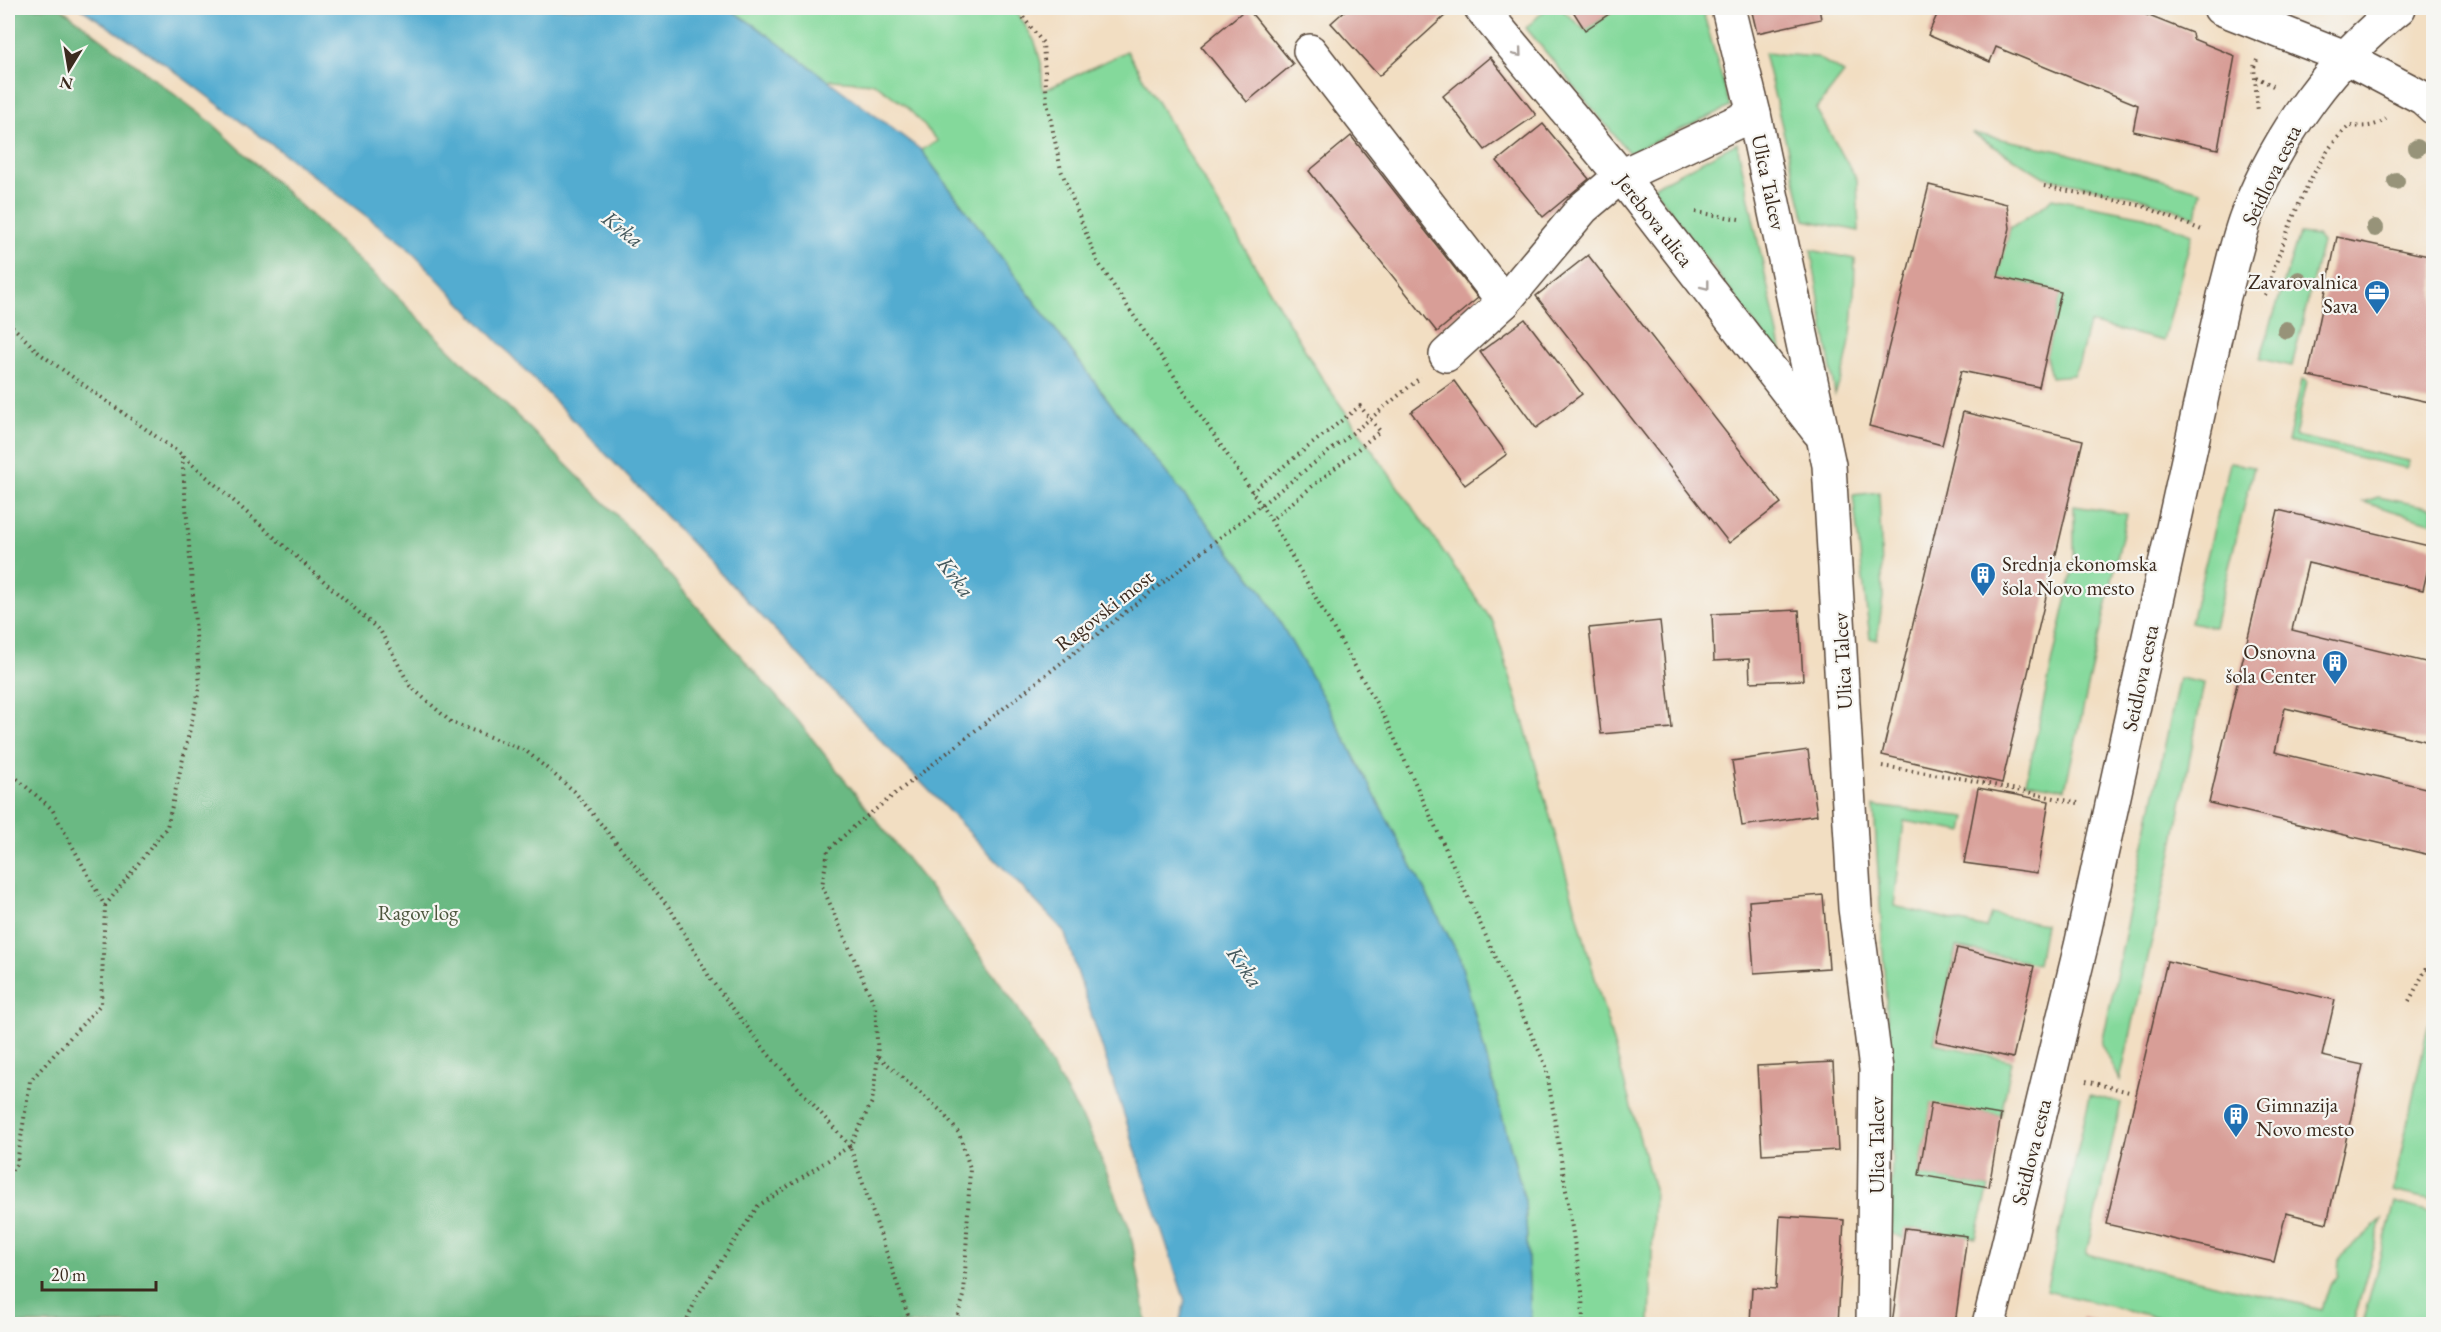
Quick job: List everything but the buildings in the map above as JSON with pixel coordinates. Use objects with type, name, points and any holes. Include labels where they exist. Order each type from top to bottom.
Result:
[{"type":"street","name":"Jerebova ulica","points":[[1481,8],[1621,176],[1824,437]]},
{"type":"street","name":"Ulica Talcev","points":[[1728,8],[1754,114],[1829,465],[1835,532],[1855,909],[1876,1069],[1873,1324]]},
{"type":"street","points":[[2220,8],[2345,57],[2423,98],[2433,108]]},
{"type":"street","name":"Seidlova cesta","points":[[1989,1324],[2081,946],[2224,297],[2247,213],[2281,143],[2345,57],[2376,26],[2400,8]]},
{"type":"street","points":[[1310,51],[1504,302]]},
{"type":"street","points":[[1446,355],[1504,302],[1583,208],[1621,176],[1754,114]]},
{"type":"path","points":[[1016,8],[1043,43],[1047,102],[1061,170],[1097,261],[1271,520],[1386,720],[1546,1066],[1582,1290],[1582,1324]]},
{"type":"path","points":[[2044,186],[2143,206],[2238,245]]},
{"type":"path","points":[[1691,211],[1749,221]]},
{"type":"path","points":[[8,322],[39,353],[182,455],[381,632],[410,686],[451,722],[526,751],[574,791],[671,910],[711,980],[769,1055],[850,1146],[911,1324]]},
{"type":"path","name":"Ragovski most","points":[[850,1146],[872,1102],[879,1057],[875,1006],[822,886],[828,850],[857,824],[1370,419],[1446,355]]},
{"type":"path","points":[[1251,492],[1360,406],[1380,431],[1271,520]]},
{"type":"path","points":[[105,906],[167,826],[200,686],[182,455]]},
{"type":"path","points":[[1847,760],[1965,779],[2081,804]]},
{"type":"path","points":[[8,771],[52,809],[105,906],[100,1004],[30,1081],[17,1163],[8,1175]]},
{"type":"path","points":[[2409,1001],[2426,969],[2433,970]]},
{"type":"path","points":[[879,1057],[941,1111],[953,1125],[959,1133],[970,1168],[964,1296],[955,1324]]},
{"type":"path","points":[[2085,1081],[2128,1092]]},
{"type":"path","points":[[685,1324],[698,1295],[758,1206],[850,1146]]},
{"type":"green space","name":"Ragov log","points":[[8,8],[61,8],[212,123],[379,279],[614,512],[799,722],[952,916],[1016,1005],[1089,1130],[1130,1229],[1147,1324],[8,1324]]},
{"type":"green space","points":[[702,8],[1015,8],[1035,42],[1041,63],[1043,91],[1127,51],[1323,380],[1493,622],[1518,702],[1654,1189],[1650,1324],[1531,1324],[1525,1201],[1459,956],[1325,701],[1262,591],[1117,412],[921,150],[938,141],[907,107],[874,83],[816,79]]},
{"type":"green space","points":[[1547,8],[1560,8],[1585,30],[1618,8],[1702,8],[1730,107],[1629,153],[1526,28]]},
{"type":"green space","points":[[1764,53],[1817,57],[1844,73],[1816,109],[1857,180],[1859,231],[1805,220]]},
{"type":"green space","points":[[1972,133],[2059,151],[2201,191],[2196,217],[2138,197],[2044,177]]},
{"type":"green space","points":[[1737,143],[1784,363],[1653,187]]},
{"type":"green space","points":[[2052,198],[2144,216],[2192,234],[2164,341],[2089,323],[2079,363],[2073,375],[2051,377],[2046,356],[2061,292],[1998,277],[2010,228]]},
{"type":"green space","points":[[2299,234],[2317,236],[2322,242],[2292,366],[2260,359]]},
{"type":"green space","points":[[1811,250],[1855,259],[1849,345],[1835,394]]},
{"type":"green space","points":[[2302,379],[2307,381],[2295,436],[2409,461],[2406,468],[2288,442]]},
{"type":"green space","points":[[2230,463],[2254,467],[2214,627],[2191,622]]},
{"type":"green space","points":[[1879,492],[1883,597],[1877,640],[1870,638],[1853,495]]},
{"type":"green space","points":[[2378,497],[2433,508],[2433,523],[2363,502]]},
{"type":"green space","points":[[2074,506],[2127,514],[2065,789],[2026,782],[2074,564]]},
{"type":"green space","points":[[2179,678],[2204,683],[2171,857],[2120,1080],[2102,1044]]},
{"type":"green space","points":[[1874,806],[1966,817],[1963,832],[1904,821],[1894,906],[1986,928],[1991,914],[2045,924],[2038,964],[1956,947],[1934,1043],[2012,1061],[2001,1115],[1931,1104],[1919,1175],[1989,1187],[1976,1238],[1905,1228],[1904,1239],[1890,1233],[1893,1115]]},
{"type":"green space","points":[[2429,1021],[2434,1022],[2433,1200],[2393,1191]]},
{"type":"green space","points":[[2090,1095],[2121,1103],[2086,1254],[2322,1309],[2330,1284],[2338,1276],[2339,1258],[2382,1220],[2353,1324],[2186,1324],[2046,1291]]},
{"type":"green space","points":[[2395,1202],[2433,1213],[2433,1324],[2362,1324]]},
{"type":"water","name":"Krka","points":[[80,8],[728,8],[757,27],[921,150],[1117,412],[1262,591],[1325,701],[1459,956],[1525,1201],[1531,1324],[1179,1324],[1185,1301],[1064,931],[406,246],[162,62]]},
{"type":"place","name":"Zavarovalnica Sava","points":[[2377,316]]},
{"type":"place","name":"Srednja ekonomska šola Novo mesto","points":[[1983,598]]},
{"type":"place","name":"Osnovna šola Center","points":[[2335,686]]},
{"type":"place","name":"Gimnazija Novo mesto","points":[[2236,1139]]}]
